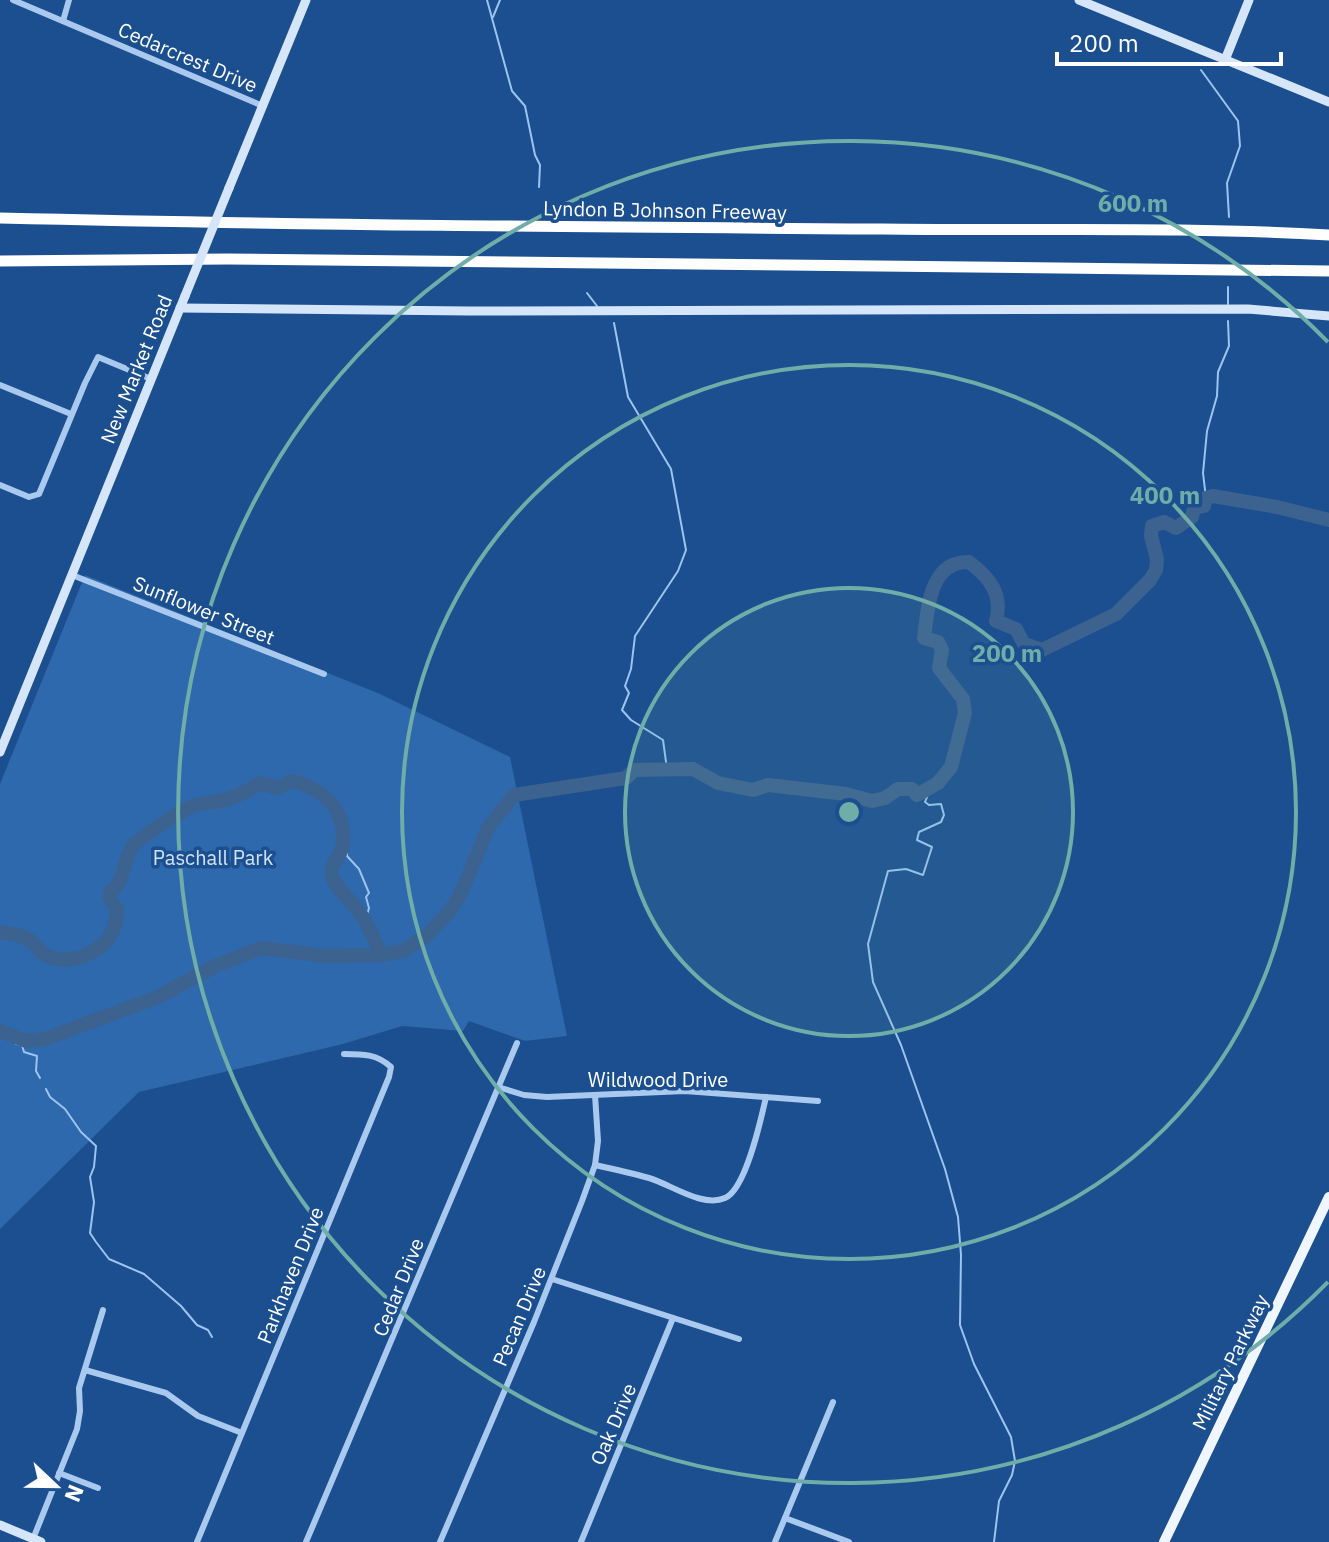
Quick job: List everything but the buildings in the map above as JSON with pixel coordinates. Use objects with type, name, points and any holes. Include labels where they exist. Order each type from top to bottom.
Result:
[{"type":"highway","name":"Lyndon B Johnson Freeway","points":[[0,218],[254,224],[1329,232]]},
{"type":"highway","points":[[0,261],[227,259],[1329,271]]},
{"type":"main road","name":"Military Parkway","points":[[1164,1542],[1326,1209],[1329,1197]]},
{"type":"street","name":"Cedarcrest Drive","points":[[13,0],[263,106]]},
{"type":"street","points":[[63,21],[69,0]]},
{"type":"street","name":"New Market Road","points":[[0,752],[306,0]]},
{"type":"street","points":[[1079,0],[1329,102]]},
{"type":"street","points":[[1225,60],[1249,0]]},
{"type":"street","points":[[180,308],[469,311],[1248,309],[1329,316]]},
{"type":"street","points":[[0,485],[36,497],[98,357],[151,379]]},
{"type":"street","points":[[0,385],[71,414]]},
{"type":"street","name":"Sunflower Street","points":[[72,575],[324,674]]},
{"type":"street","name":"Cedar Drive","points":[[306,1542],[517,1043]]},
{"type":"street","name":"Parkhaven Drive","points":[[197,1542],[389,1077],[391,1067],[382,1059],[370,1055],[344,1054]]},
{"type":"street","name":"Wildwood Drive","points":[[498,1087],[524,1095],[547,1097],[685,1091],[818,1101]]},
{"type":"street","name":"Pecan Drive","points":[[440,1542],[552,1279],[595,1165],[598,1127],[595,1095]]},
{"type":"street","points":[[595,1165],[656,1180],[701,1198],[722,1199],[733,1192],[754,1146],[766,1097]]},
{"type":"street","points":[[552,1279],[739,1339]]},
{"type":"street","points":[[0,1525],[37,1540],[77,1429],[79,1388],[103,1310]]},
{"type":"street","name":"Oak Drive","points":[[581,1542],[673,1318]]},
{"type":"street","points":[[85,1370],[166,1393],[198,1416],[242,1433]]},
{"type":"street","points":[[775,1542],[833,1402]]},
{"type":"street","points":[[59,1473],[98,1488]]},
{"type":"street","points":[[785,1518],[849,1542]]},
{"type":"green space","name":"Paschall Park","points":[[85,575],[380,694],[510,757],[567,1036],[525,1041],[469,1021],[463,1031],[402,1026],[343,1044],[139,1092],[0,1229],[0,784]]},
{"type":"waterway","points":[[487,0],[512,91],[525,106],[540,165],[539,187]]},
{"type":"waterway","points":[[493,17],[500,0]]},
{"type":"waterway","points":[[1201,70],[1238,121],[1240,146],[1227,183],[1229,217]]},
{"type":"waterway","points":[[1228,287],[1228,304]]},
{"type":"waterway","points":[[587,293],[597,306]]},
{"type":"waterway","points":[[1206,498],[1203,473],[1207,431],[1217,396],[1218,372],[1229,346],[1228,321]]},
{"type":"waterway","points":[[614,323],[628,397],[671,469],[686,550],[678,571],[635,636],[631,669],[625,686],[629,693],[622,710],[631,720],[663,740],[667,769]]},
{"type":"waterway","points":[[0,1031],[26,1041],[45,1039],[158,997],[215,966],[261,948],[326,956],[381,955],[403,951],[425,937],[450,911],[462,891],[488,828],[514,795],[626,778],[634,770],[693,769],[718,783],[753,790],[768,785],[846,794],[872,801],[885,798],[898,789],[912,789],[917,795],[938,783],[951,767],[965,713],[963,699],[939,668],[942,650],[938,642],[924,638],[929,601],[938,578],[946,569],[969,562],[993,587],[998,603],[996,621],[1016,629],[1024,644],[1042,650],[1116,614],[1156,570],[1152,526],[1164,522],[1176,528],[1192,517],[1194,508],[1204,506],[1206,498],[1213,496],[1277,507],[1329,520]]},
{"type":"waterway","points":[[0,933],[23,937],[53,958],[72,959],[90,953],[106,941],[114,928],[117,909],[109,898],[110,892],[120,881],[129,852],[139,840],[194,806],[233,797],[260,783],[277,788],[292,781],[324,796],[338,813],[342,823],[342,848],[332,868],[332,876],[359,911],[381,955]]},
{"type":"waterway","points":[[931,787],[925,802],[929,805],[941,804],[944,815],[941,822],[919,832],[917,840],[932,847],[923,875],[906,869],[888,871],[868,944],[873,982],[901,1045],[945,1169],[958,1217],[960,1325],[974,1364],[1011,1437],[1015,1461],[1012,1475],[999,1501],[994,1542]]},
{"type":"waterway","points":[[342,840],[347,856],[359,869],[369,893],[366,897],[369,908],[365,922]]},
{"type":"waterway","points":[[13,1036],[24,1052],[37,1056],[36,1071],[40,1078]]},
{"type":"waterway","points":[[46,1089],[96,1146],[90,1177],[94,1202],[90,1233],[96,1242],[109,1259],[144,1274],[181,1306],[197,1325],[208,1330],[212,1337]]}]
